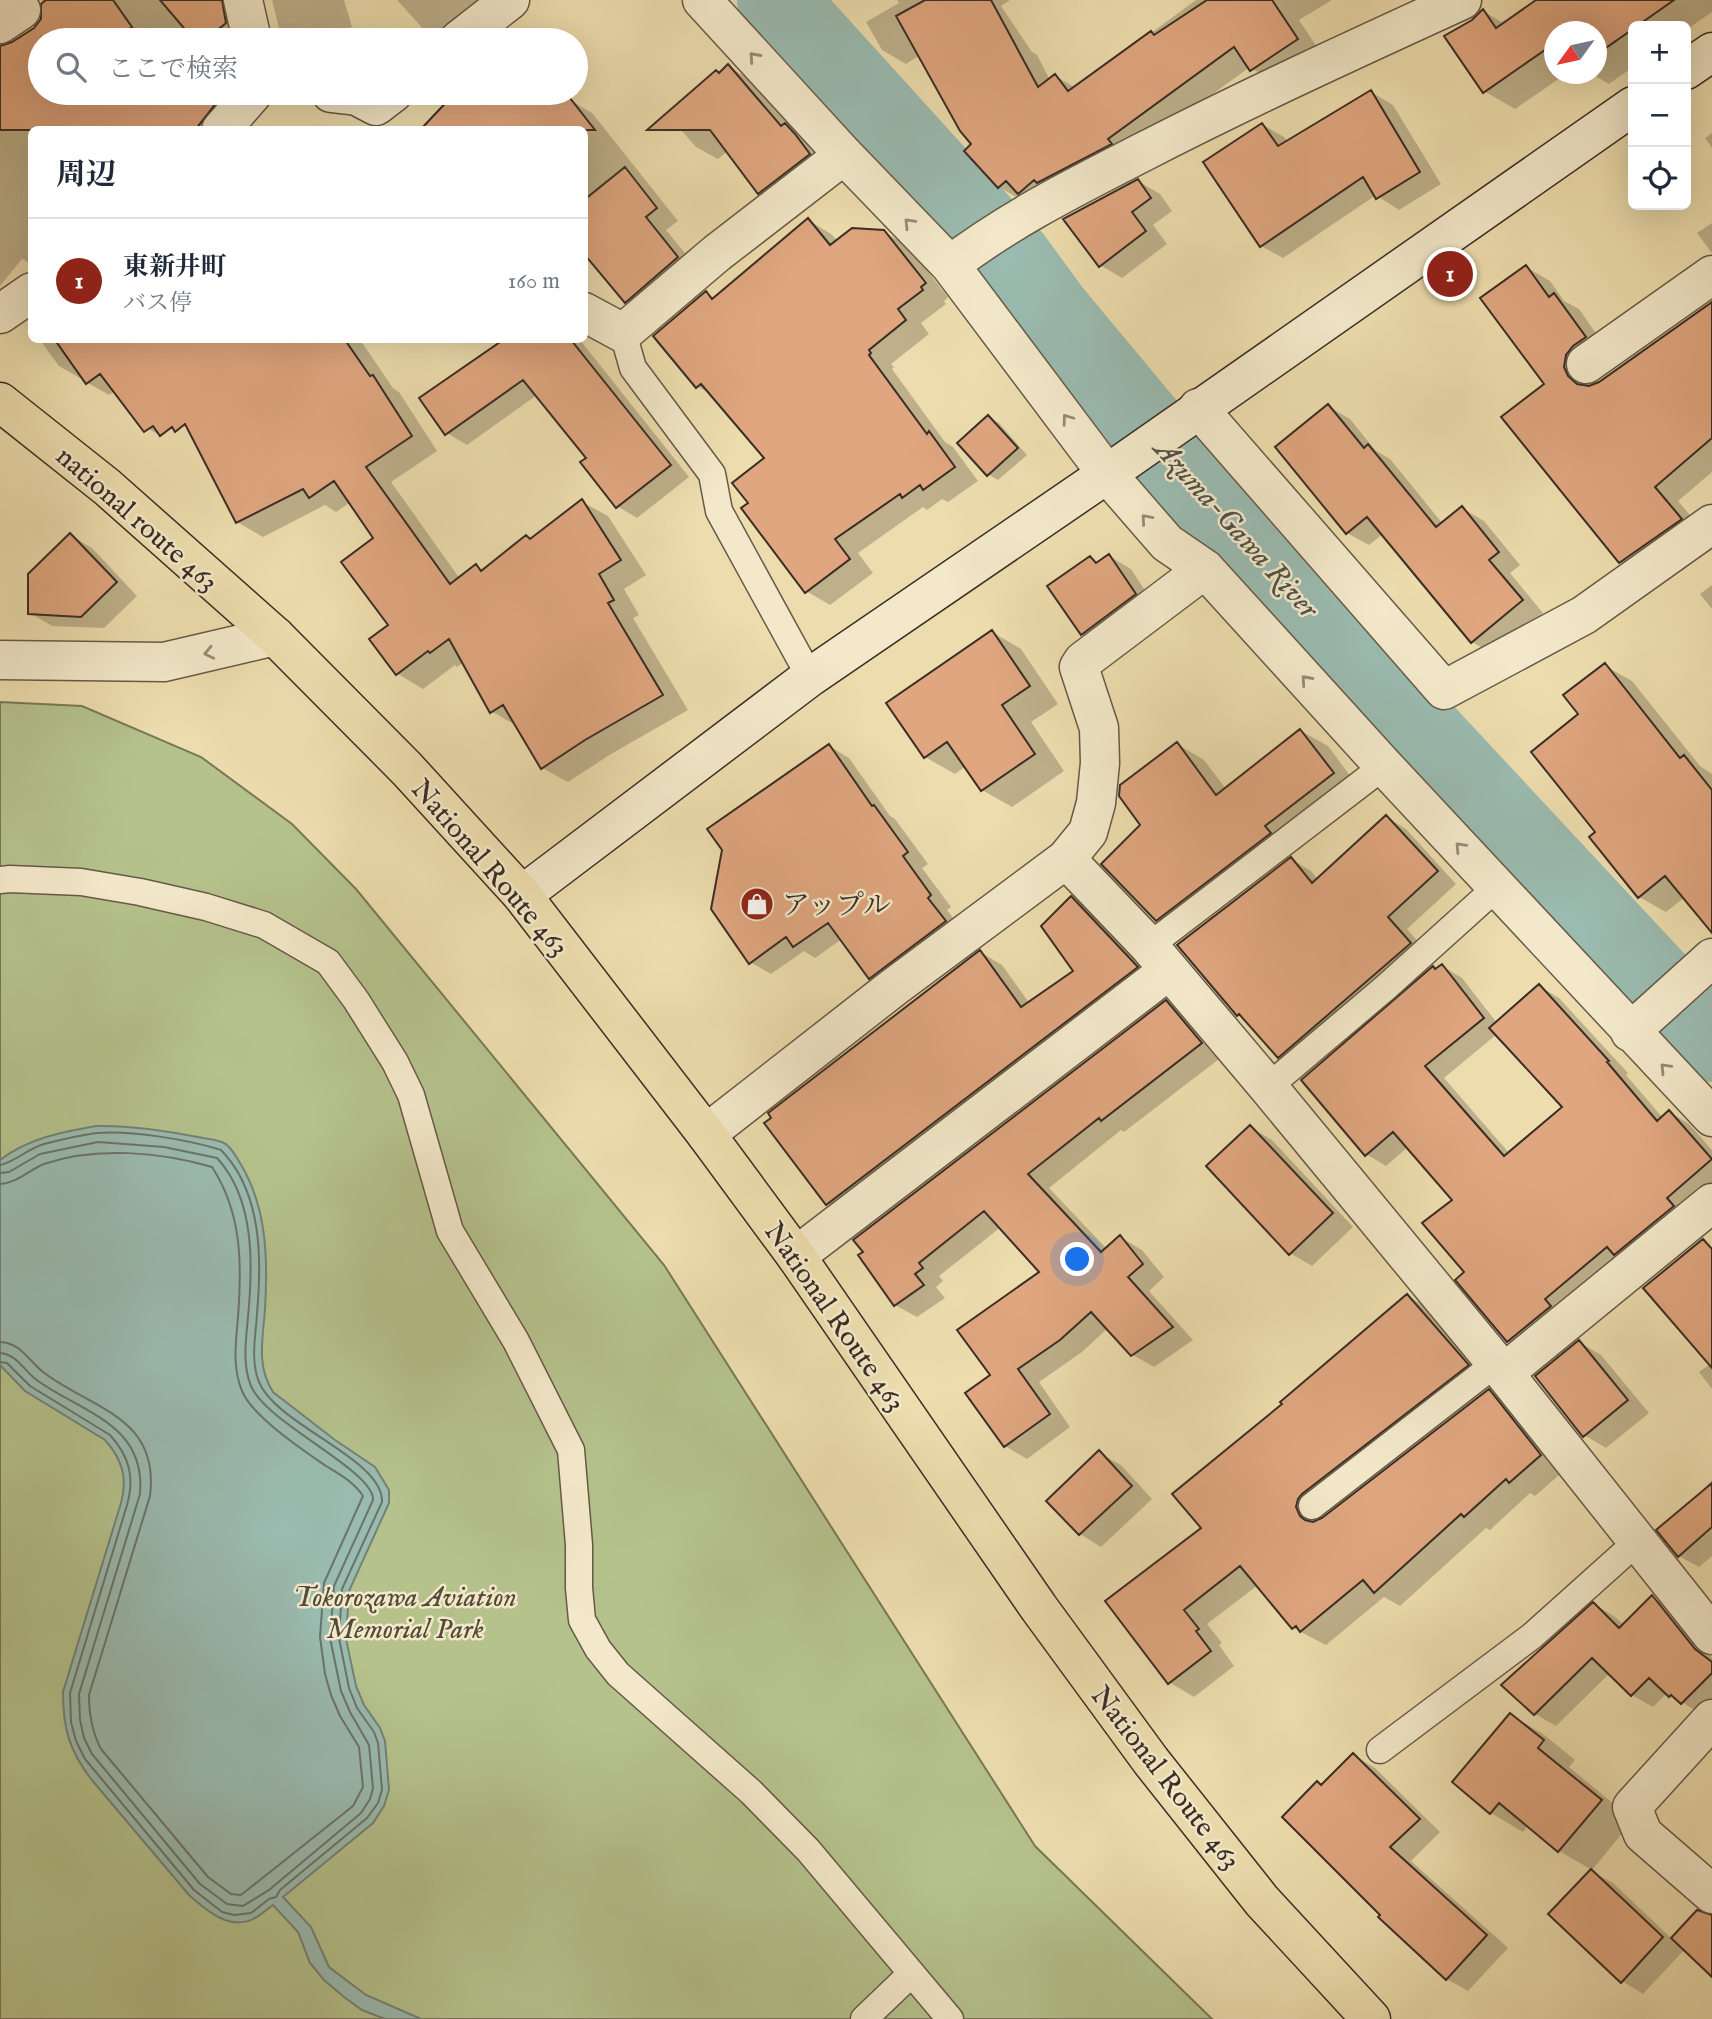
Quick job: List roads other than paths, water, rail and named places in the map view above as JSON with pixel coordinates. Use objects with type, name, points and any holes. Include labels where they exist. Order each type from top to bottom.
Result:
[{"type":"highway","name":"national route 463","points":[[0,402],[107,487],[275,636]]},
{"type":"highway","name":"National Route 463","points":[[275,636],[407,769],[522,895],[796,1256],[1039,1608],[1151,1761],[1262,1900],[1371,2019]]},
{"type":"street","points":[[0,24],[21,10],[14,0]]},
{"type":"street","points":[[243,0],[249,28]]},
{"type":"street","points":[[474,28],[510,0]]},
{"type":"street","points":[[702,0],[844,155],[957,260],[1121,465],[1167,543],[1205,569],[1497,887],[1637,1026],[1712,1117]]},
{"type":"street","points":[[957,260],[1010,223],[1079,185],[1229,108],[1462,0]]},
{"type":"street","points":[[1691,67],[1712,52]]},
{"type":"street","points":[[224,126],[243,105]]},
{"type":"street","points":[[522,895],[810,677],[1121,465],[1628,109]]},
{"type":"street","points":[[588,314],[623,332],[717,253],[844,155]]},
{"type":"street","points":[[1586,364],[1712,275]]},
{"type":"street","points":[[0,314],[28,295]]},
{"type":"street","points":[[1191,414],[1444,690],[1584,615],[1712,524]]},
{"type":"street","points":[[706,1134],[894,987],[1066,859],[1088,832],[1096,803],[1100,762],[1099,728],[1079,667],[1083,661],[1205,569]]},
{"type":"street","points":[[0,660],[164,662],[275,636]]},
{"type":"street","points":[[1066,859],[1159,959],[1268,1087],[1499,1368],[1712,1635]]},
{"type":"street","points":[[796,1256],[1159,959]]},
{"type":"street","points":[[1637,1026],[1702,967]]},
{"type":"street","points":[[1499,1368],[1712,1203]]},
{"type":"street","points":[[1712,1719],[1632,1807],[1643,1834],[1712,1894]]},
{"type":"lane","points":[[623,332],[633,368],[712,474],[719,512],[810,677]]},
{"type":"lane","points":[[1159,959],[1384,766]]},
{"type":"lane","points":[[0,880],[81,882],[206,907],[264,925],[328,962],[380,1035],[395,1062],[411,1095],[450,1231],[516,1341],[570,1450],[579,1545],[582,1620],[597,1649],[618,1674],[751,1792],[808,1850],[950,2019]]},
{"type":"lane","points":[[1268,1087],[1385,988],[1497,887]]},
{"type":"lane","points":[[1312,1506],[1499,1368]]},
{"type":"lane","points":[[1380,1750],[1532,1636],[1638,1541]]},
{"type":"lane","points":[[864,2019],[911,1974]]},
{"type":"water","points":[[96,1126],[177,1133],[227,1144],[249,1180],[261,1215],[266,1252],[262,1362],[268,1382],[273,1392],[375,1467],[389,1490],[389,1503],[349,1591],[346,1639],[356,1686],[385,1741],[389,1790],[384,1806],[373,1823],[283,1897],[311,1927],[329,1967],[366,1995],[421,2019],[385,2019],[362,2010],[344,1997],[324,1980],[310,1963],[298,1932],[273,1905],[246,1922],[228,1921],[203,1907],[189,1895],[91,1779],[72,1748],[64,1717],[63,1692],[121,1503],[124,1485],[116,1454],[105,1440],[25,1391],[0,1365],[0,1160],[34,1141]]},
{"type":"waterway","name":"Azuma-Gawa River","points":[[777,0],[1013,260],[1051,312],[1210,503],[1712,1042]]},
{"type":"place","name":"東新井町","points":[[1450,274]]},
{"type":"place","name":"アップル","points":[[757,904]]},
{"type":"park label","name":"Tokorozawa Aviation Memorial Park","points":[[405,1612]]}]
